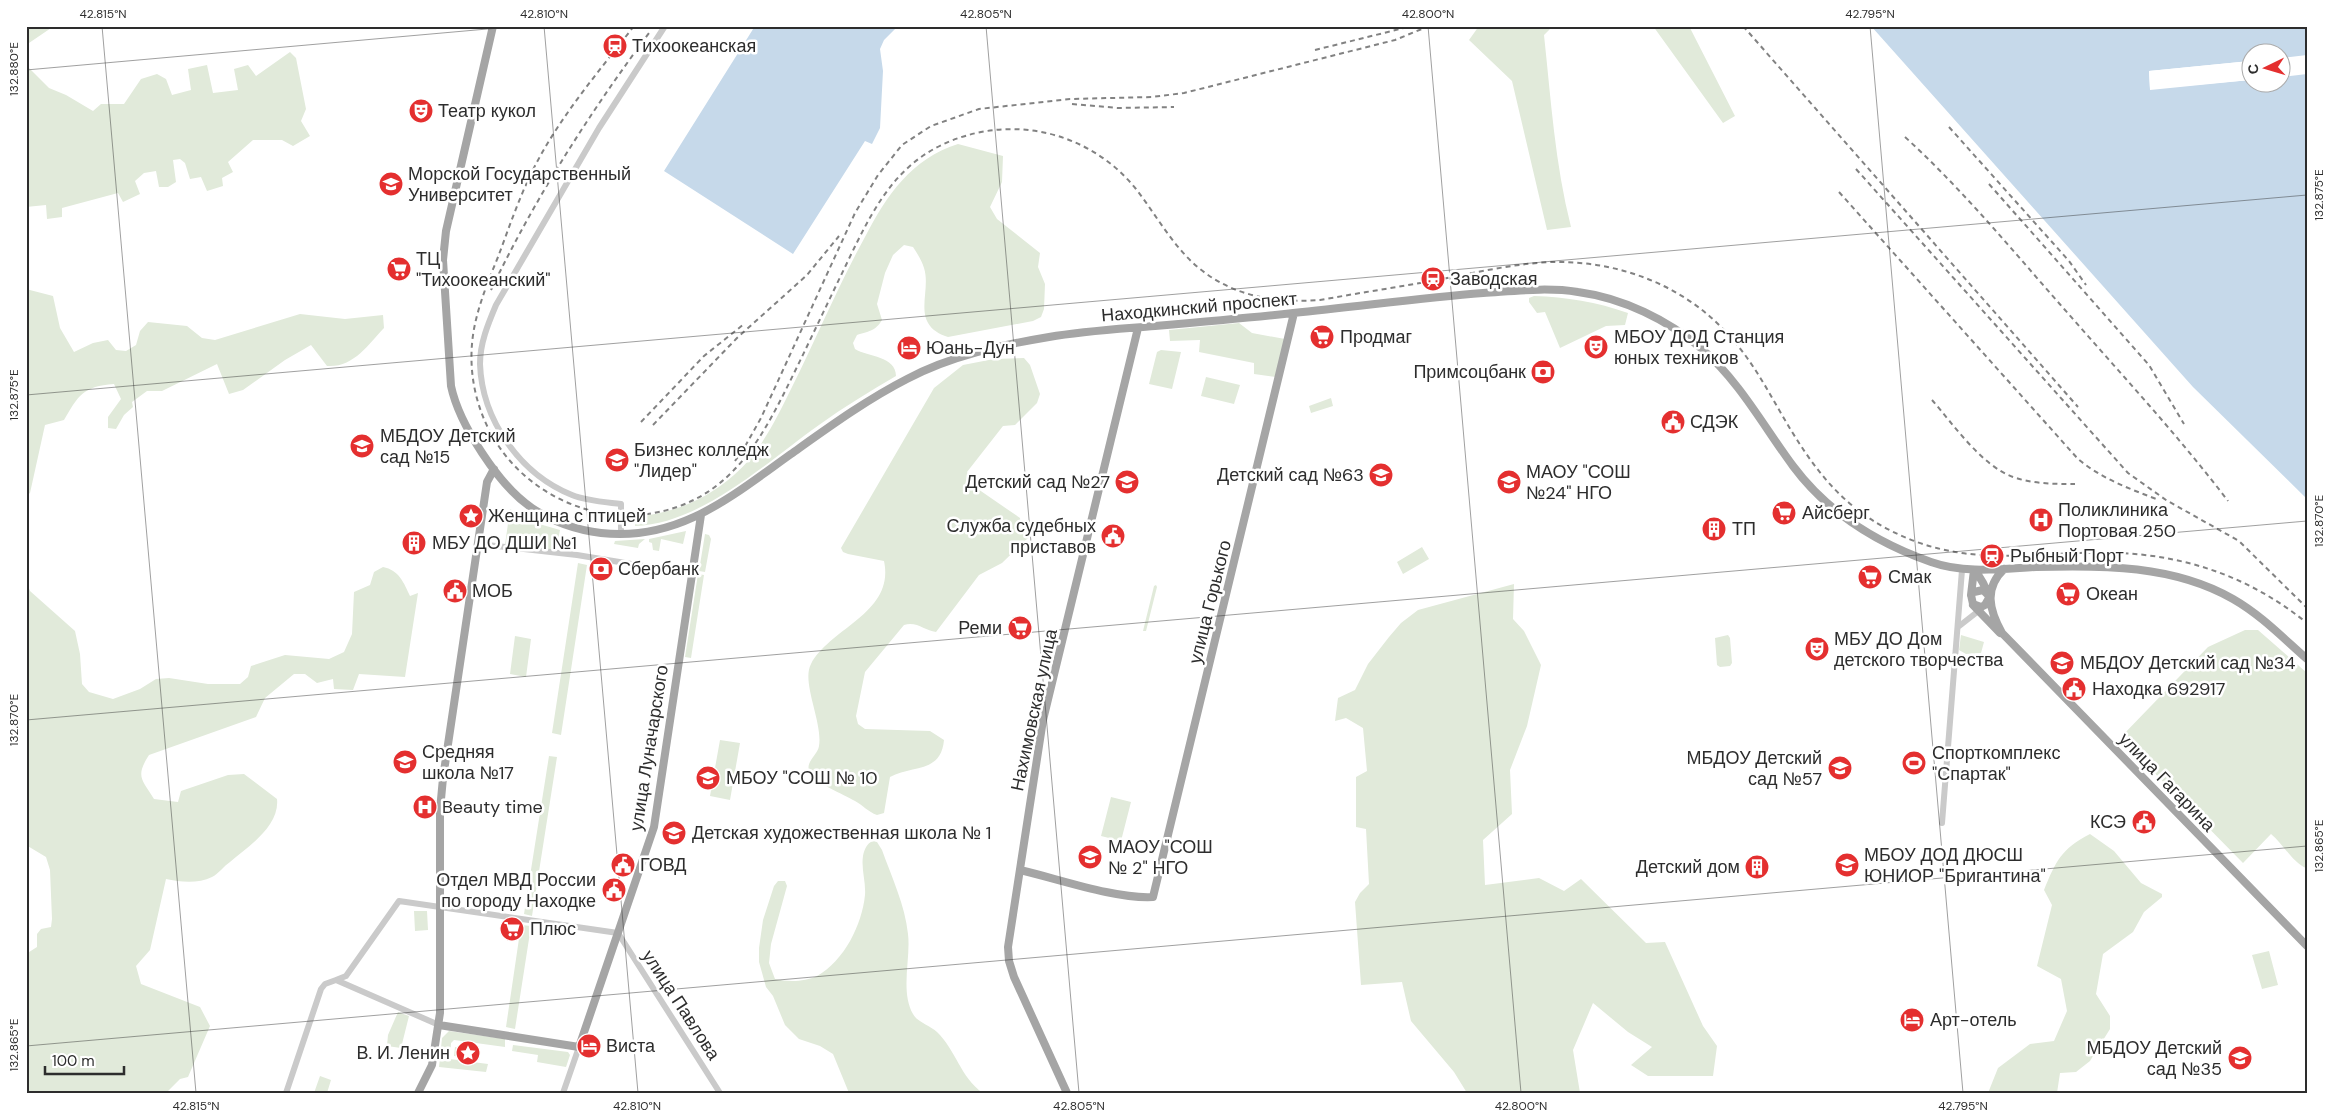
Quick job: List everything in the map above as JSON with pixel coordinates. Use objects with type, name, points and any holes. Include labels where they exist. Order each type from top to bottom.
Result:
[{"type":"main road","name":"Находкинский проспект","points":[[493,26],[449,212],[443,260],[449,370],[454,396],[464,420],[494,470],[517,497],[553,520],[583,530],[621,534],[665,530],[701,515],[736,494],[861,405],[921,371],[966,356],[1034,340],[1074,333],[1294,313],[1456,295],[1542,289],[1592,294],[1627,305],[1673,328],[1713,359],[1735,384],[1796,470],[1819,496],[1844,517],[1893,547],[1936,564],[1962,570],[2073,566],[2122,568],[2194,582],[2229,596],[2244,606],[2307,659]]},
{"type":"main road","name":"улица Горького","points":[[1020,870],[1136,898],[1153,897],[1294,313]]},
{"type":"main road","name":"Нахимовская улица","points":[[1067,1093],[1014,977],[1009,961],[1008,947],[1042,729],[1138,328]]},
{"type":"main road","points":[[418,1093],[432,1065],[439,1025],[440,810],[442,778],[487,482],[494,470]]},
{"type":"main road","name":"улица Луначарского","points":[[579,1047],[654,827],[701,515]]},
{"type":"main road","points":[[1985,602],[1994,580],[2004,569]]},
{"type":"main road","points":[[1971,600],[1974,570]]},
{"type":"main road","name":"улица Гагарина","points":[[1974,570],[1981,578],[1991,626],[2007,639],[2307,946]]},
{"type":"main road","points":[[1971,600],[1978,590],[1983,590],[1985,602]]},
{"type":"main road","name":"улица Гагарина","points":[[1971,600],[1985,602]]},
{"type":"main road","name":"улица Гагарина","points":[[1985,602],[2007,639]]},
{"type":"main road","points":[[439,1025],[579,1047]]},
{"type":"street","points":[[621,534],[621,504],[585,499],[564,491],[536,472],[512,449],[493,419],[487,403],[483,387],[481,355],[485,331],[496,305],[599,128],[665,26]]},
{"type":"street","points":[[478,544],[577,555],[692,574]]},
{"type":"street","points":[[1942,823],[1962,570]]},
{"type":"street","points":[[1962,583],[1971,600]]},
{"type":"street","points":[[1958,627],[1985,602]]},
{"type":"street","points":[[286,1093],[321,989],[325,984],[346,976],[399,901],[618,933]]},
{"type":"street","name":"улица Павлова","points":[[618,933],[720,1093]]},
{"type":"street","points":[[336,980],[439,1025]]},
{"type":"street","name":"улица Луначарского","points":[[563,1093],[579,1047]]},
{"type":"green space","points":[[26,26],[54,26],[29,43],[26,53]]},
{"type":"green space","points":[[1479,26],[1553,26],[1544,35],[1557,156],[1571,227],[1547,230],[1512,81],[1469,40]]},
{"type":"green space","points":[[1653,26],[1689,26],[1735,116],[1723,123]]},
{"type":"green space","points":[[290,52],[296,58],[306,109],[301,121],[310,136],[293,146],[282,140],[253,140],[228,162],[233,172],[222,178],[223,186],[207,191],[201,177],[190,179],[185,163],[180,159],[173,160],[176,182],[168,187],[159,187],[156,171],[144,173],[135,181],[140,194],[123,202],[118,193],[62,208],[62,217],[47,219],[46,205],[26,207],[26,60],[27,66],[49,88],[66,95],[93,111],[101,104],[124,104],[141,79],[157,74],[166,79],[172,95],[191,90],[188,69],[207,65],[213,93],[238,90],[234,69],[248,65],[256,76]]},
{"type":"green space","points":[[958,144],[1003,156],[1002,182],[990,207],[997,219],[1040,253],[1038,267],[1045,284],[1044,309],[1041,317],[1033,321],[948,337],[936,331],[929,324],[925,316],[926,278],[923,265],[913,247],[904,245],[893,255],[885,273],[877,304],[882,320],[874,329],[857,335],[853,343],[855,349],[860,352],[880,358],[891,364],[895,369],[896,376],[838,412],[755,473],[709,503],[684,515],[660,523],[635,526],[636,517],[676,509],[688,504],[712,492],[744,466],[768,434],[846,274],[882,207],[902,180],[914,169],[941,151]]},
{"type":"green space","points":[[26,289],[53,296],[60,328],[74,352],[93,343],[108,340],[116,350],[126,351],[136,345],[140,331],[148,322],[187,326],[202,338],[215,340],[300,314],[345,319],[383,315],[384,328],[366,348],[345,363],[327,366],[311,345],[285,360],[243,390],[229,394],[217,364],[162,391],[147,391],[132,402],[133,407],[124,415],[116,429],[108,428],[108,417],[121,399],[114,384],[88,390],[73,405],[64,420],[45,425],[30,493],[26,496]]},
{"type":"green space","points":[[1534,296],[1581,301],[1628,313],[1625,325],[1606,326],[1560,348],[1545,312],[1537,313],[1529,302],[1529,298]]},
{"type":"green space","points":[[1239,323],[1252,333],[1285,339],[1276,377],[1254,374],[1254,363],[1199,352],[1200,340],[1170,341],[1169,330]]},
{"type":"green space","points":[[1161,350],[1181,352],[1172,389],[1149,384],[1157,352]]},
{"type":"green space","points":[[1024,358],[1030,365],[1040,394],[1037,403],[1015,425],[1003,426],[967,472],[975,487],[1020,518],[1022,533],[1028,538],[1002,563],[979,575],[936,632],[913,624],[904,625],[865,672],[856,716],[858,724],[865,729],[930,731],[944,740],[942,751],[931,763],[924,767],[898,773],[890,777],[884,813],[877,815],[818,781],[810,773],[809,769],[810,762],[819,746],[818,726],[810,692],[809,672],[811,664],[820,651],[871,607],[880,594],[885,579],[884,561],[848,554],[843,552],[841,548],[934,388],[963,365],[994,359]]},
{"type":"green space","points":[[1206,377],[1240,385],[1234,404],[1201,396]]},
{"type":"green space","points":[[1331,398],[1333,406],[1311,413],[1309,406]]},
{"type":"green space","points":[[510,509],[529,521],[560,530],[556,550],[505,545]]},
{"type":"green space","points":[[686,531],[683,544],[661,539],[659,551],[653,550],[652,543],[649,542],[649,539]]},
{"type":"green space","points":[[705,534],[709,535],[711,539],[705,572],[699,571]]},
{"type":"green space","points":[[645,539],[639,544],[638,548],[614,544],[615,541]]},
{"type":"green space","points":[[1422,547],[1429,559],[1403,574],[1397,562]]},
{"type":"green space","points":[[578,563],[587,565],[561,735],[552,733]]},
{"type":"green space","points":[[383,567],[397,574],[410,596],[418,593],[405,677],[359,674],[353,690],[334,689],[333,679],[317,683],[305,674],[294,674],[265,698],[256,717],[149,755],[142,768],[143,782],[154,799],[178,802],[181,791],[228,775],[244,774],[277,799],[277,809],[268,827],[254,843],[214,876],[195,882],[166,879],[150,950],[136,966],[141,984],[200,1007],[210,1026],[188,1077],[180,1079],[166,1093],[26,1093],[26,954],[37,947],[37,934],[41,929],[51,927],[52,919],[50,870],[46,857],[26,845],[26,581],[30,591],[75,631],[80,654],[82,684],[89,692],[113,699],[140,689],[156,679],[169,678],[208,684],[240,684],[248,677],[251,666],[285,655],[329,659],[344,652],[352,634],[354,592],[370,585],[374,572]]},
{"type":"green space","points":[[698,574],[704,575],[691,658],[685,657]]},
{"type":"green space","points":[[1514,584],[1513,619],[1524,631],[1541,665],[1527,726],[1510,770],[1512,814],[1483,840],[1485,885],[1539,878],[1564,891],[1581,879],[1646,943],[1665,942],[1703,1026],[1717,1046],[1713,1076],[1648,1076],[1631,1065],[1652,1047],[1628,1032],[1593,1003],[1573,1050],[1580,1093],[1467,1093],[1454,1072],[1411,1021],[1402,982],[1361,985],[1355,902],[1360,893],[1369,884],[1366,829],[1356,827],[1356,777],[1367,771],[1363,728],[1346,718],[1335,721],[1338,698],[1355,690],[1368,664],[1389,637],[1401,623],[1418,610]]},
{"type":"green space","points":[[1156,585],[1146,631],[1143,631],[1154,586]]},
{"type":"green space","points":[[2245,630],[2258,630],[2307,673],[2306,868],[2292,858],[2271,834],[2243,863],[2120,738],[2208,647]]},
{"type":"green space","points":[[1728,635],[1730,638],[1732,663],[1730,666],[1720,667],[1717,665],[1715,638]]},
{"type":"green space","points":[[1961,635],[1984,642],[1981,653],[1966,654],[1959,650]]},
{"type":"green space","points":[[515,636],[531,639],[526,677],[510,674]]},
{"type":"green space","points":[[720,740],[740,743],[730,800],[710,796]]},
{"type":"green space","points":[[549,756],[557,757],[532,916],[524,914]]},
{"type":"green space","points":[[1111,797],[1131,802],[1121,841],[1101,836]]},
{"type":"green space","points":[[2090,834],[2114,851],[2141,883],[2162,894],[2162,897],[2144,912],[2133,932],[2103,954],[2096,994],[2110,1016],[2110,1029],[2090,1061],[2076,1072],[2060,1073],[2057,1093],[1988,1093],[1998,1068],[2030,1044],[2054,1041],[2067,1011],[2061,979],[2037,966],[2052,905],[2044,890],[2056,863],[2072,845]]},
{"type":"green space","points":[[873,841],[877,842],[882,850],[904,913],[909,943],[906,985],[909,1005],[913,1014],[918,1019],[943,1039],[963,1071],[975,1087],[983,1093],[849,1093],[833,1054],[820,1046],[799,1039],[785,1025],[773,996],[766,987],[759,962],[759,948],[763,920],[774,886],[778,881],[785,881],[787,886],[771,944],[769,963],[775,979],[796,981],[817,976],[827,969],[843,952],[856,930],[865,895],[863,856],[866,847]]},
{"type":"green space","points":[[414,911],[427,911],[428,930],[415,931]]},
{"type":"green space","points":[[521,925],[531,926],[515,1029],[506,1027]]},
{"type":"green space","points":[[2269,951],[2278,985],[2262,989],[2252,955]]},
{"type":"green space","points":[[398,1012],[409,1016],[401,1048],[387,1046],[388,1035]]},
{"type":"green space","points":[[449,1031],[505,1039],[505,1047],[454,1040],[451,1043],[450,1059],[488,1064],[486,1072],[439,1067],[442,1038]]},
{"type":"green space","points":[[513,1045],[568,1052],[570,1055],[566,1067],[537,1062],[538,1055],[512,1051]]},
{"type":"green space","points":[[455,1047],[479,1050],[478,1059],[454,1056]]},
{"type":"green space","points":[[320,1076],[331,1080],[327,1093],[314,1093]]},
{"type":"water","points":[[755,26],[898,26],[884,40],[880,49],[883,71],[880,128],[872,144],[865,141],[793,254],[664,171]]},
{"type":"water","points":[[1871,26],[2306,26],[2307,55],[2290,57],[2290,42],[2240,42],[2240,62],[2149,71],[2150,89],[2240,81],[2240,92],[2290,92],[2290,76],[2307,74],[2307,499],[2193,387]]},
{"type":"pier","points":[[2240,62],[2240,64],[2151,73],[2153,87],[2240,78],[2240,81],[2150,90],[2149,71]]},
{"type":"railway","points":[[634,26],[558,126],[531,173],[479,307],[472,345],[474,386],[479,406],[497,444],[509,460],[537,486],[551,495],[582,508],[614,515],[648,514],[678,507],[703,495],[724,479],[742,460],[772,416],[869,219],[896,180],[912,164],[931,150],[954,140],[981,132],[1003,129],[1024,130],[1046,133],[1066,139],[1086,147],[1104,159],[1136,189],[1173,241],[1200,269],[1227,286],[1257,296],[1272,299],[1320,300],[1510,266],[1554,262],[1601,266],[1646,278],[1687,299],[1723,329],[1753,367],[1791,431],[1834,489],[1870,519],[1892,531],[1917,542],[1938,548],[1978,555],[2018,556],[2111,553],[2172,559],[2228,576],[2281,604],[2307,623]]},
{"type":"railway","points":[[1315,50],[1412,26]]},
{"type":"railway","points":[[735,461],[761,418],[855,213],[878,175],[902,145],[931,126],[979,109],[1070,99],[1152,97],[1184,93],[1395,40],[1429,26]]},
{"type":"railway","points":[[1743,26],[2078,407]]},
{"type":"railway","points":[[491,290],[526,222],[564,157],[605,94],[649,33]]},
{"type":"railway","points":[[1072,104],[1118,108],[1174,107]]},
{"type":"railway","points":[[1949,127],[2069,261],[2086,285]]},
{"type":"railway","points":[[1905,137],[1987,221],[2169,428],[2228,501]]},
{"type":"railway","points":[[1856,169],[2128,473],[2166,500],[2239,541],[2307,608]]},
{"type":"railway","points":[[1989,184],[2149,365],[2184,424]]},
{"type":"railway","points":[[1839,192],[2078,459],[2107,478],[2159,500]]},
{"type":"railway","points":[[653,425],[737,338],[807,275],[839,236]]},
{"type":"railway","points":[[641,422],[704,356],[744,324]]},
{"type":"railway","points":[[1932,400],[1979,454],[2001,472],[2028,481],[2051,484],[2075,484]]},
{"type":"place","name":"Тихоокеанская","points":[[615,46]]},
{"type":"place","name":"Театр кукол","points":[[421,111]]},
{"type":"place","name":"Морской Государственный Университет","points":[[391,184]]},
{"type":"place","name":"ТЦ \"Тихоокеанский\"","points":[[399,269]]},
{"type":"place","name":"Заводская","points":[[1433,279]]},
{"type":"place","name":"Продмаг","points":[[1322,337]]},
{"type":"place","name":"МБОУ ДОД Станция юных техников","points":[[1596,347]]},
{"type":"place","name":"Юань-Дун","points":[[909,348]]},
{"type":"place","name":"Примсоцбанк","points":[[1543,372]]},
{"type":"place","name":"СДЭК","points":[[1673,422]]},
{"type":"place","name":"МБДОУ Детский сад №15","points":[[362,446]]},
{"type":"place","name":"Бизнес колледж \"Лидер\"","points":[[617,460]]},
{"type":"place","name":"Детский сад №63","points":[[1381,475]]},
{"type":"place","name":"Детский сад №27","points":[[1127,482]]},
{"type":"place","name":"МАОУ \"СОШ №24\" НГО","points":[[1509,482]]},
{"type":"place","name":"Айсберг","points":[[1784,513]]},
{"type":"place","name":"Женщина с птицей","points":[[471,516]]},
{"type":"place","name":"Поликлиника Портовая 250","points":[[2041,520]]},
{"type":"place","name":"ТП","points":[[1714,529]]},
{"type":"place","name":"Служба судебных приставов","points":[[1113,536]]},
{"type":"place","name":"МБУ ДО ДШИ №1","points":[[414,543]]},
{"type":"place","name":"Рыбный Порт","points":[[1992,556]]},
{"type":"place","name":"Сбербанк","points":[[601,569]]},
{"type":"place","name":"Смак","points":[[1870,577]]},
{"type":"place","name":"МОБ","points":[[455,591]]},
{"type":"place","name":"Океан","points":[[2068,594]]},
{"type":"place","name":"Реми","points":[[1020,628]]},
{"type":"place","name":"МБУ ДО Дом детского творчества","points":[[1817,649]]},
{"type":"place","name":"МБДОУ Детский сад №34","points":[[2062,663]]},
{"type":"place","name":"Находка 692917","points":[[2074,689]]},
{"type":"place","name":"Средняя школа №17","points":[[405,762]]},
{"type":"place","name":"Спорткомплекс \"Спартак\"","points":[[1914,763]]},
{"type":"place","name":"МБДОУ Детский сад №57","points":[[1840,768]]},
{"type":"place","name":"МБОУ \"СОШ № 10","points":[[708,778]]},
{"type":"place","name":"Beauty time","points":[[425,807]]},
{"type":"place","name":"КСЭ","points":[[2144,822]]},
{"type":"place","name":"Детская художественная школа № 1","points":[[674,833]]},
{"type":"place","name":"МАОУ \"СОШ № 2\" НГО","points":[[1090,857]]},
{"type":"place","name":"ГОВД","points":[[623,865]]},
{"type":"place","name":"МБОУ ДОД ДЮСШ ЮНИОР \"Бригантина\"","points":[[1847,865]]},
{"type":"place","name":"Детский дом","points":[[1757,867]]},
{"type":"place","name":"Отдел МВД России по городу Находке","points":[[614,890]]},
{"type":"place","name":"Плюс","points":[[512,929]]},
{"type":"place","name":"Арт-отель","points":[[1912,1020]]},
{"type":"place","name":"Виста","points":[[589,1046]]},
{"type":"place","name":"В. И. Ленин","points":[[468,1053]]},
{"type":"place","name":"МБДОУ Детский сад №35","points":[[2240,1058]]}]
